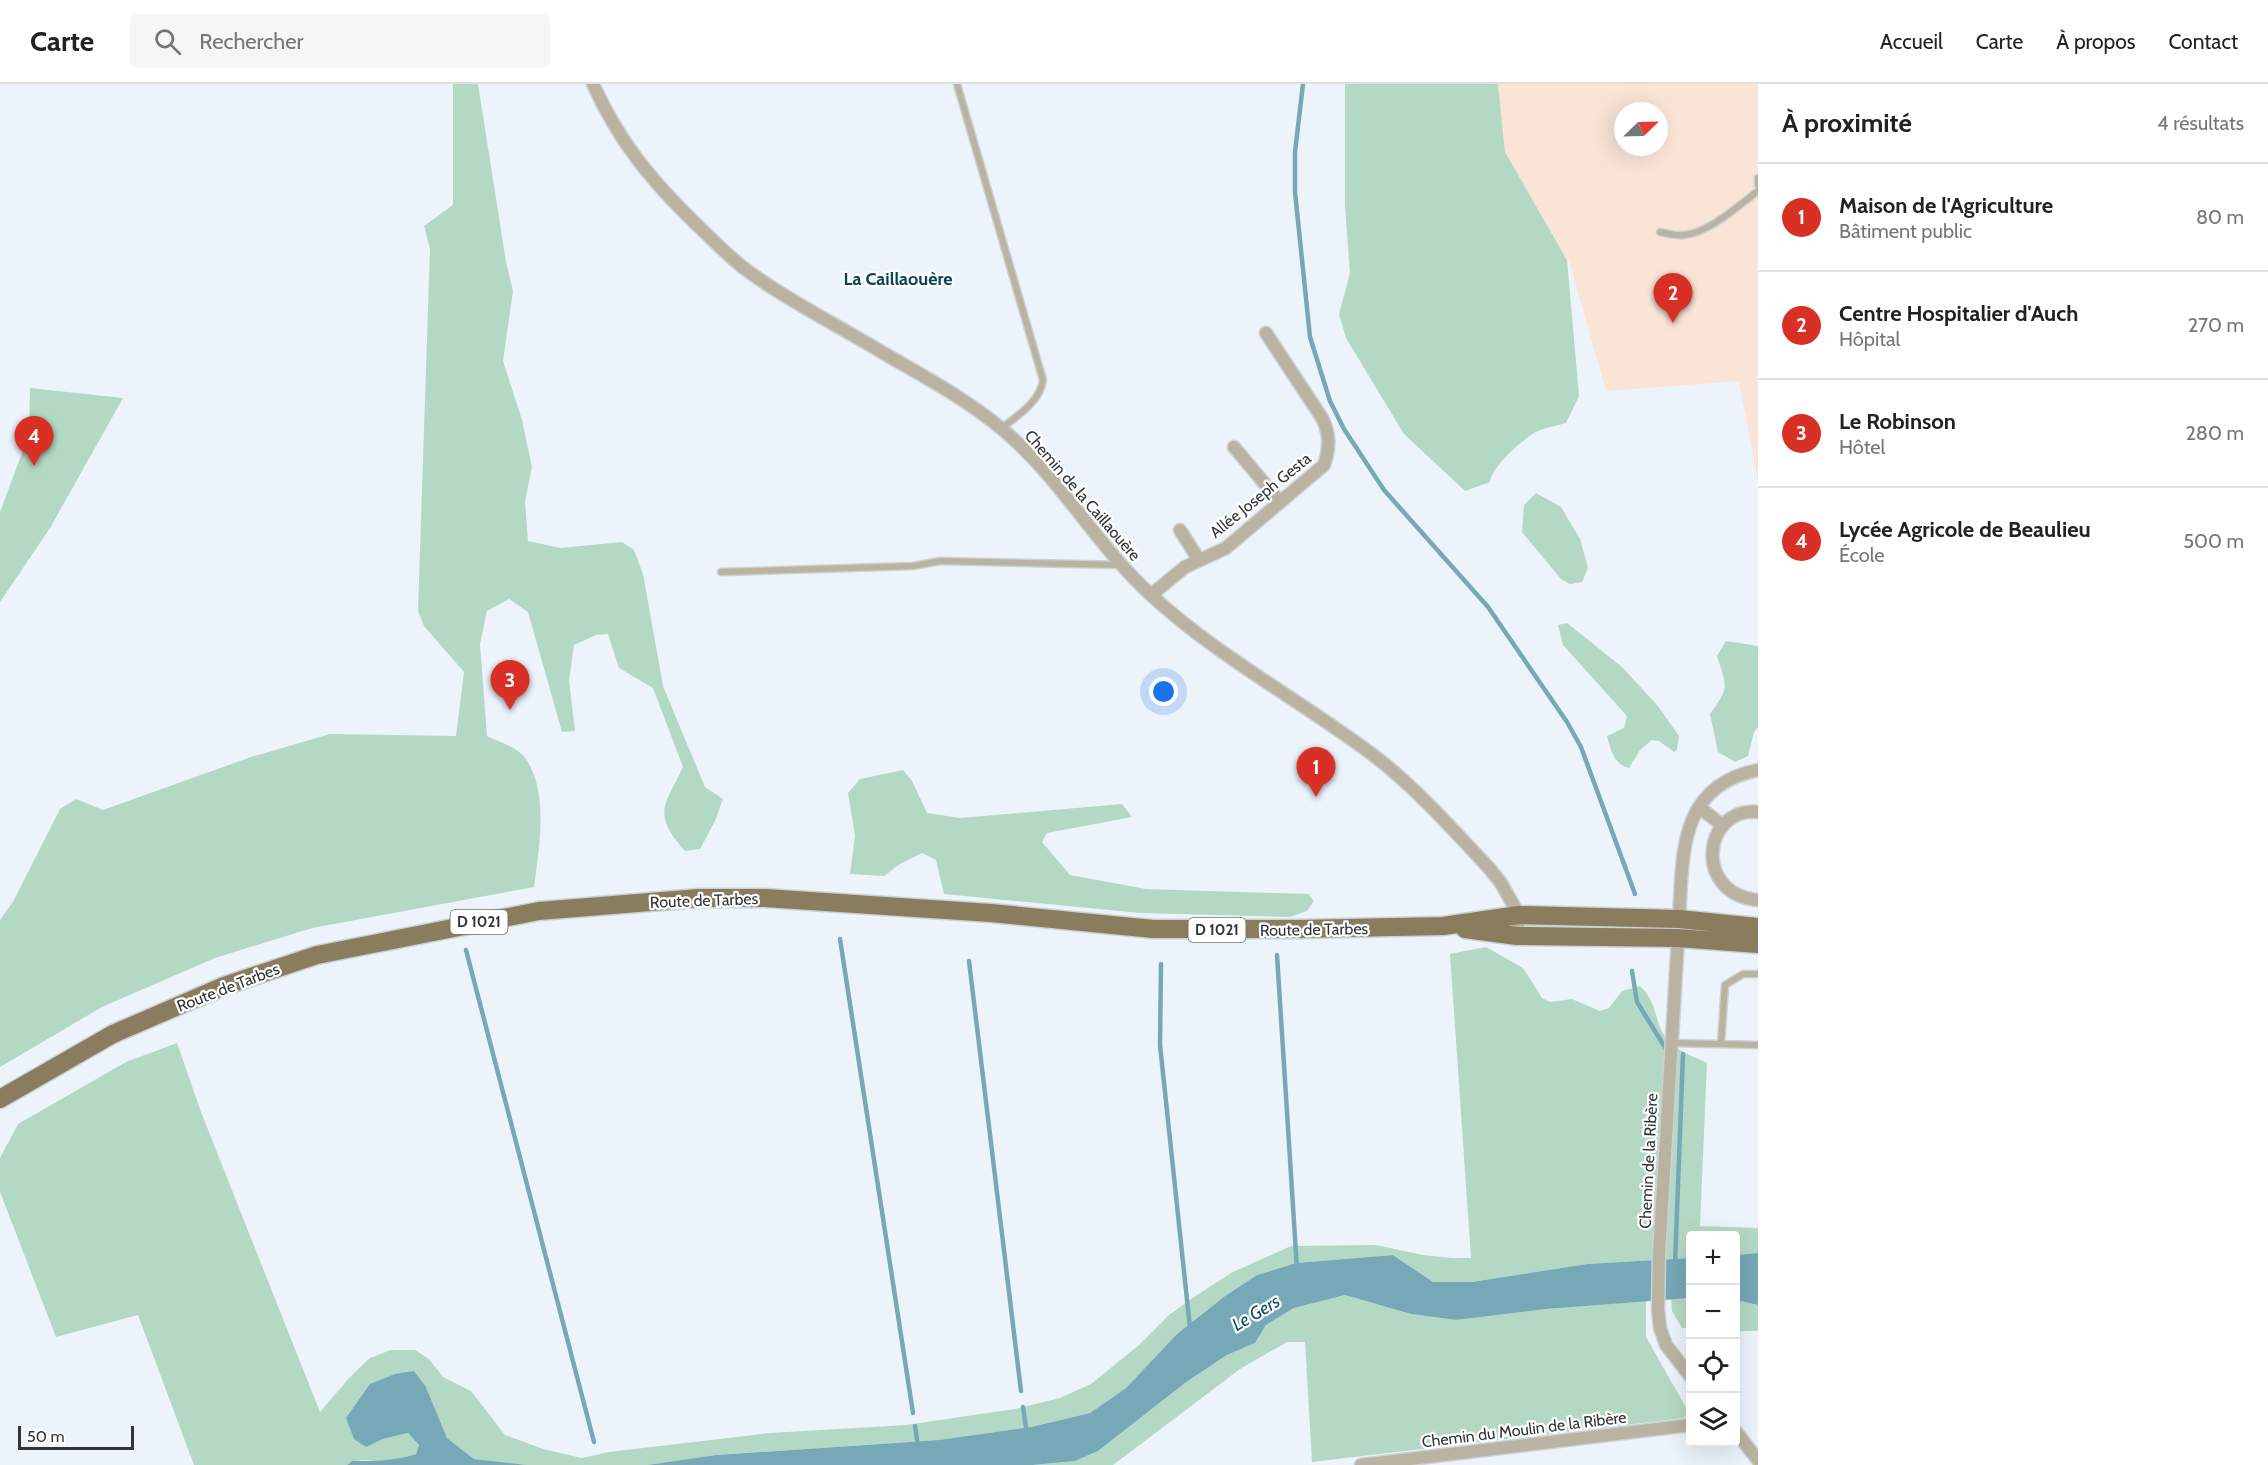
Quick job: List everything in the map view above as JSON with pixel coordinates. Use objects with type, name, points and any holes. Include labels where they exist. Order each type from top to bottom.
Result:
[{"type":"main road","name":"Route de Tarbes","points":[[0,1099],[113,1034],[224,986],[317,955],[539,911],[699,898],[765,898],[991,913],[1153,930],[1443,926],[1519,915]]},
{"type":"main road","name":"D 1021","points":[[1519,915],[1679,919],[1758,927]]},
{"type":"main road","name":"Route de Tarbes","points":[[1443,926],[1517,936]]},
{"type":"main road","name":"D 1021","points":[[1517,936],[1678,938],[1758,944]]},
{"type":"street","name":"Chemin de la Caillaouère","points":[[593,84],[609,117],[632,155],[679,207],[744,268],[944,388],[1002,429],[1028,453],[1121,565],[1151,595],[1190,627],[1373,755],[1403,779],[1489,868],[1519,915]]},
{"type":"street","name":"Allée Joseph Gesta","points":[[1151,595],[1185,567],[1226,548],[1324,465],[1329,442],[1328,430],[1266,333]]},
{"type":"street","points":[[1234,447],[1280,502]]},
{"type":"street","points":[[1180,530],[1199,560]]},
{"type":"street","points":[[1679,919],[1684,841],[1698,807],[1725,781],[1758,770]]},
{"type":"street","points":[[1698,807],[1722,825]]},
{"type":"street","points":[[1758,812],[1750,811],[1734,816],[1722,825],[1712,846],[1714,869],[1721,882],[1731,892],[1744,899],[1758,900]]},
{"type":"street","points":[[1517,936],[1519,915]]},
{"type":"street","name":"Chemin de la Ribère","points":[[1678,938],[1659,1254],[1658,1309],[1660,1328],[1666,1345],[1686,1371]]},
{"type":"street","name":"Chemin du Moulin de la Ribère","points":[[1361,1465],[1686,1425]]},
{"type":"street","points":[[1740,1437],[1758,1460]]},
{"type":"lane","points":[[957,84],[1043,380],[1042,388],[1036,399],[1002,429]]},
{"type":"lane","points":[[1758,178],[1758,185]]},
{"type":"lane","points":[[1660,232],[1687,235],[1701,230],[1719,220],[1758,191]]},
{"type":"lane","points":[[721,572],[913,566],[940,561],[1121,565]]},
{"type":"lane","points":[[1721,1044],[1725,985],[1743,974],[1758,974]]},
{"type":"lane","points":[[1672,1043],[1758,1045]]},
{"type":"shaded area","points":[[1498,84],[1758,84],[1758,482],[1739,381],[1606,391],[1570,264],[1505,152]]},
{"type":"green space","points":[[453,84],[478,84],[506,262],[513,291],[503,361],[522,420],[532,467],[525,501],[528,541],[561,548],[622,542],[634,550],[643,574],[663,686],[705,787],[723,799],[715,821],[700,849],[685,851],[668,827],[665,818],[667,801],[683,767],[653,688],[619,668],[608,634],[596,635],[574,645],[569,681],[575,731],[562,732],[528,612],[509,599],[487,611],[480,644],[487,736],[508,745],[523,755],[538,788],[540,822],[534,887],[312,928],[215,958],[102,1007],[0,1067],[0,920],[14,900],[60,809],[76,799],[103,810],[251,757],[330,734],[456,736],[464,672],[424,626],[418,611],[430,249],[424,226],[453,205]]},
{"type":"green space","points":[[1345,84],[1498,84],[1505,152],[1567,260],[1579,396],[1566,423],[1534,433],[1514,448],[1501,462],[1490,482],[1465,491],[1404,434],[1346,338],[1339,314],[1350,273],[1345,206]]},
{"type":"green space","points":[[30,388],[123,398],[50,528],[0,602],[0,512],[29,434]]},
{"type":"green space","points":[[1536,493],[1561,507],[1580,539],[1588,568],[1582,582],[1570,584],[1561,579],[1522,532],[1524,505]]},
{"type":"green space","points":[[1567,623],[1622,667],[1658,706],[1679,736],[1677,750],[1674,752],[1659,741],[1652,740],[1640,750],[1629,768],[1616,760],[1607,736],[1624,728],[1627,716],[1563,645],[1558,625]]},
{"type":"green space","points":[[1726,641],[1758,646],[1758,727],[1754,732],[1748,756],[1735,762],[1718,752],[1710,714],[1724,692],[1725,686],[1717,656]]},
{"type":"green space","points":[[903,770],[912,781],[927,813],[960,818],[1122,804],[1132,817],[1047,833],[1042,842],[1070,875],[1146,889],[1308,894],[1314,901],[1307,911],[1290,917],[1141,913],[944,894],[936,860],[922,853],[900,864],[884,876],[850,874],[855,835],[848,793],[860,779]]},
{"type":"green space","points":[[1486,947],[1523,968],[1542,998],[1550,1002],[1572,999],[1600,1011],[1609,1008],[1622,991],[1640,986],[1650,999],[1667,1039],[1680,1050],[1707,1063],[1700,1226],[1758,1228],[1758,1253],[1740,1255],[1740,1231],[1686,1231],[1686,1258],[1587,1264],[1472,1282],[1433,1282],[1393,1255],[1296,1263],[1257,1275],[1225,1296],[1177,1334],[1126,1388],[1090,1413],[1031,1427],[939,1440],[716,1455],[647,1465],[527,1465],[474,1459],[447,1438],[426,1387],[357,1404],[346,1419],[365,1447],[383,1439],[408,1433],[419,1445],[416,1454],[389,1460],[358,1461],[347,1465],[194,1465],[138,1315],[56,1337],[0,1192],[0,1158],[18,1124],[126,1062],[177,1043],[201,1112],[320,1412],[370,1358],[391,1350],[415,1350],[429,1359],[443,1377],[471,1391],[505,1435],[543,1449],[582,1458],[609,1452],[770,1433],[906,1425],[1015,1409],[1060,1398],[1091,1384],[1139,1345],[1169,1315],[1191,1299],[1231,1273],[1291,1246],[1376,1245],[1423,1255],[1471,1258],[1450,954]]},
{"type":"green space","points":[[1345,1295],[1411,1314],[1456,1320],[1546,1309],[1646,1301],[1646,1337],[1686,1407],[1686,1414],[1684,1418],[1312,1462],[1305,1342],[1287,1342],[1240,1369],[1113,1465],[1033,1465],[1075,1461],[1098,1451],[1185,1383],[1227,1355],[1255,1343],[1266,1325],[1294,1308]]},
{"type":"green space","points":[[1686,1298],[1686,1328],[1682,1328],[1672,1311],[1671,1299]]},
{"type":"green space","points":[[1740,1301],[1758,1305],[1758,1331],[1740,1331]]},
{"type":"water","points":[[1758,1253],[1758,1305],[1740,1301],[1740,1255]]},
{"type":"water","name":"Le Gers","points":[[1393,1255],[1433,1282],[1472,1282],[1587,1264],[1686,1258],[1686,1298],[1546,1309],[1456,1320],[1411,1314],[1345,1295],[1294,1308],[1266,1325],[1255,1343],[1227,1355],[1185,1383],[1098,1451],[1075,1461],[1033,1465],[647,1465],[716,1455],[939,1440],[1031,1427],[1090,1413],[1126,1388],[1177,1334],[1225,1296],[1257,1275],[1296,1263]]},
{"type":"water","points":[[414,1371],[426,1387],[447,1438],[474,1459],[527,1465],[347,1465],[352,1461],[376,1461],[416,1454],[419,1445],[408,1433],[383,1439],[366,1447],[354,1439],[346,1418],[370,1384],[395,1374]]},
{"type":"waterway","points":[[1303,84],[1295,152],[1295,192],[1310,337],[1330,401],[1344,429],[1384,490],[1488,607],[1567,722],[1581,747],[1635,894]]},
{"type":"waterway","points":[[840,939],[913,1413]]},
{"type":"waterway","points":[[466,950],[594,1442]]},
{"type":"waterway","points":[[1277,955],[1297,1269]]},
{"type":"waterway","points":[[969,961],[1021,1391]]},
{"type":"waterway","points":[[1161,964],[1160,1045],[1190,1328]]},
{"type":"waterway","points":[[1632,971],[1637,1002],[1666,1049]]},
{"type":"waterway","points":[[1675,1264],[1683,1054]]},
{"type":"waterway","points":[[1023,1407],[1027,1434]]},
{"type":"waterway","points":[[915,1426],[918,1447]]},
{"type":"place","name":"Centre Hospitalier d'Auch","points":[[1673,323]]},
{"type":"place","name":"Lycée Agricole de Beaulieu","points":[[34,466]]},
{"type":"place","name":"Le Robinson","points":[[510,710]]},
{"type":"place","name":"Maison de l'Agriculture","points":[[1316,797]]},
{"type":"district","name":"La Caillaouère","points":[[898,279]]}]
